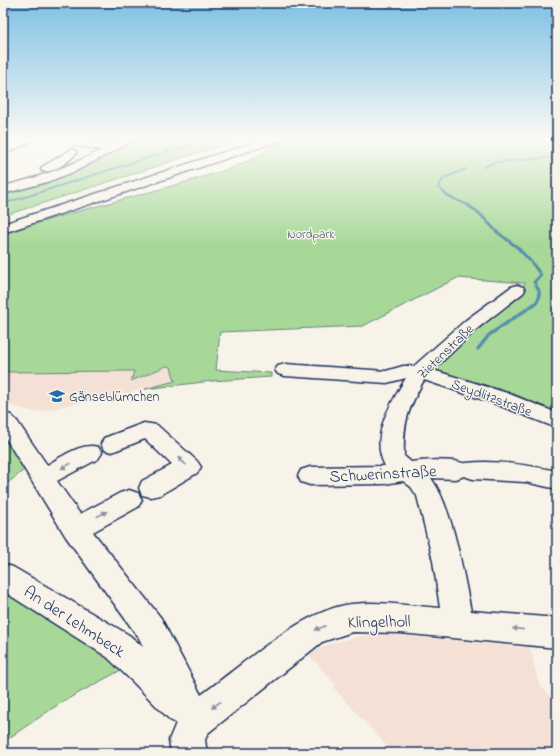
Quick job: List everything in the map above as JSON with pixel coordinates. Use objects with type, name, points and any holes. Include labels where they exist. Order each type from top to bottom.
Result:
[{"type":"highway","points":[[3,222],[154,174]]},
{"type":"highway","points":[[3,229],[168,174]]},
{"type":"street","points":[[28,184],[38,174]]},
{"type":"street","points":[[3,190],[28,184],[57,174]]},
{"type":"street","name":"Zietenstraße","points":[[458,623],[447,561],[429,494],[420,481],[396,464],[392,456],[392,431],[401,403],[419,372],[472,324],[517,290]]},
{"type":"street","name":"Seydlitzstraße","points":[[285,370],[387,377],[404,372],[419,372],[500,398],[557,421]]},
{"type":"street","points":[[3,420],[75,529],[150,628],[195,721]]},
{"type":"street","points":[[75,529],[189,467],[149,430],[144,430],[112,444]]},
{"type":"street","points":[[42,478],[90,453]]},
{"type":"street","name":"Schwerinstraße","points":[[310,476],[384,475],[425,469],[525,473],[557,480]]},
{"type":"street","name":"An der Lehmbeck","points":[[3,576],[118,646],[146,671],[195,721]]},
{"type":"street","name":"Klingelholl","points":[[188,753],[187,740],[195,721],[305,636],[330,624],[352,618],[400,619],[557,633]]},
{"type":"shaded area","name":"Gänseblümchen","points":[[167,366],[171,366],[175,381],[145,389],[36,412],[3,404],[3,372],[135,371],[131,380]]},
{"type":"shaded area","points":[[383,634],[530,648],[539,685],[557,702],[557,753],[393,753],[334,688],[336,685],[308,654],[332,643],[366,635]]},
{"type":"green space","points":[[67,174],[132,174],[3,216],[3,192]]},
{"type":"green space","name":"Nordpark","points":[[212,174],[557,174],[557,413],[510,392],[432,371],[488,319],[512,301],[525,283],[457,278],[363,326],[220,332],[216,370],[271,373],[271,377],[212,381],[145,389],[175,381],[171,367],[167,366],[131,381],[134,371],[3,372],[3,234]]},
{"type":"green space","points":[[3,428],[30,465],[3,487]]},
{"type":"green space","points":[[3,584],[134,663],[62,702],[3,742]]},
{"type":"waterway","points":[[3,204],[96,174]]},
{"type":"waterway","points":[[453,174],[444,178],[438,187],[448,196],[468,205]]},
{"type":"waterway","points":[[468,205],[480,214],[497,232],[517,247],[541,275],[534,282],[539,290],[539,298],[536,303],[489,335],[478,349]]},
{"type":"place","name":"Gänseblümchen","points":[[57,396]]}]
